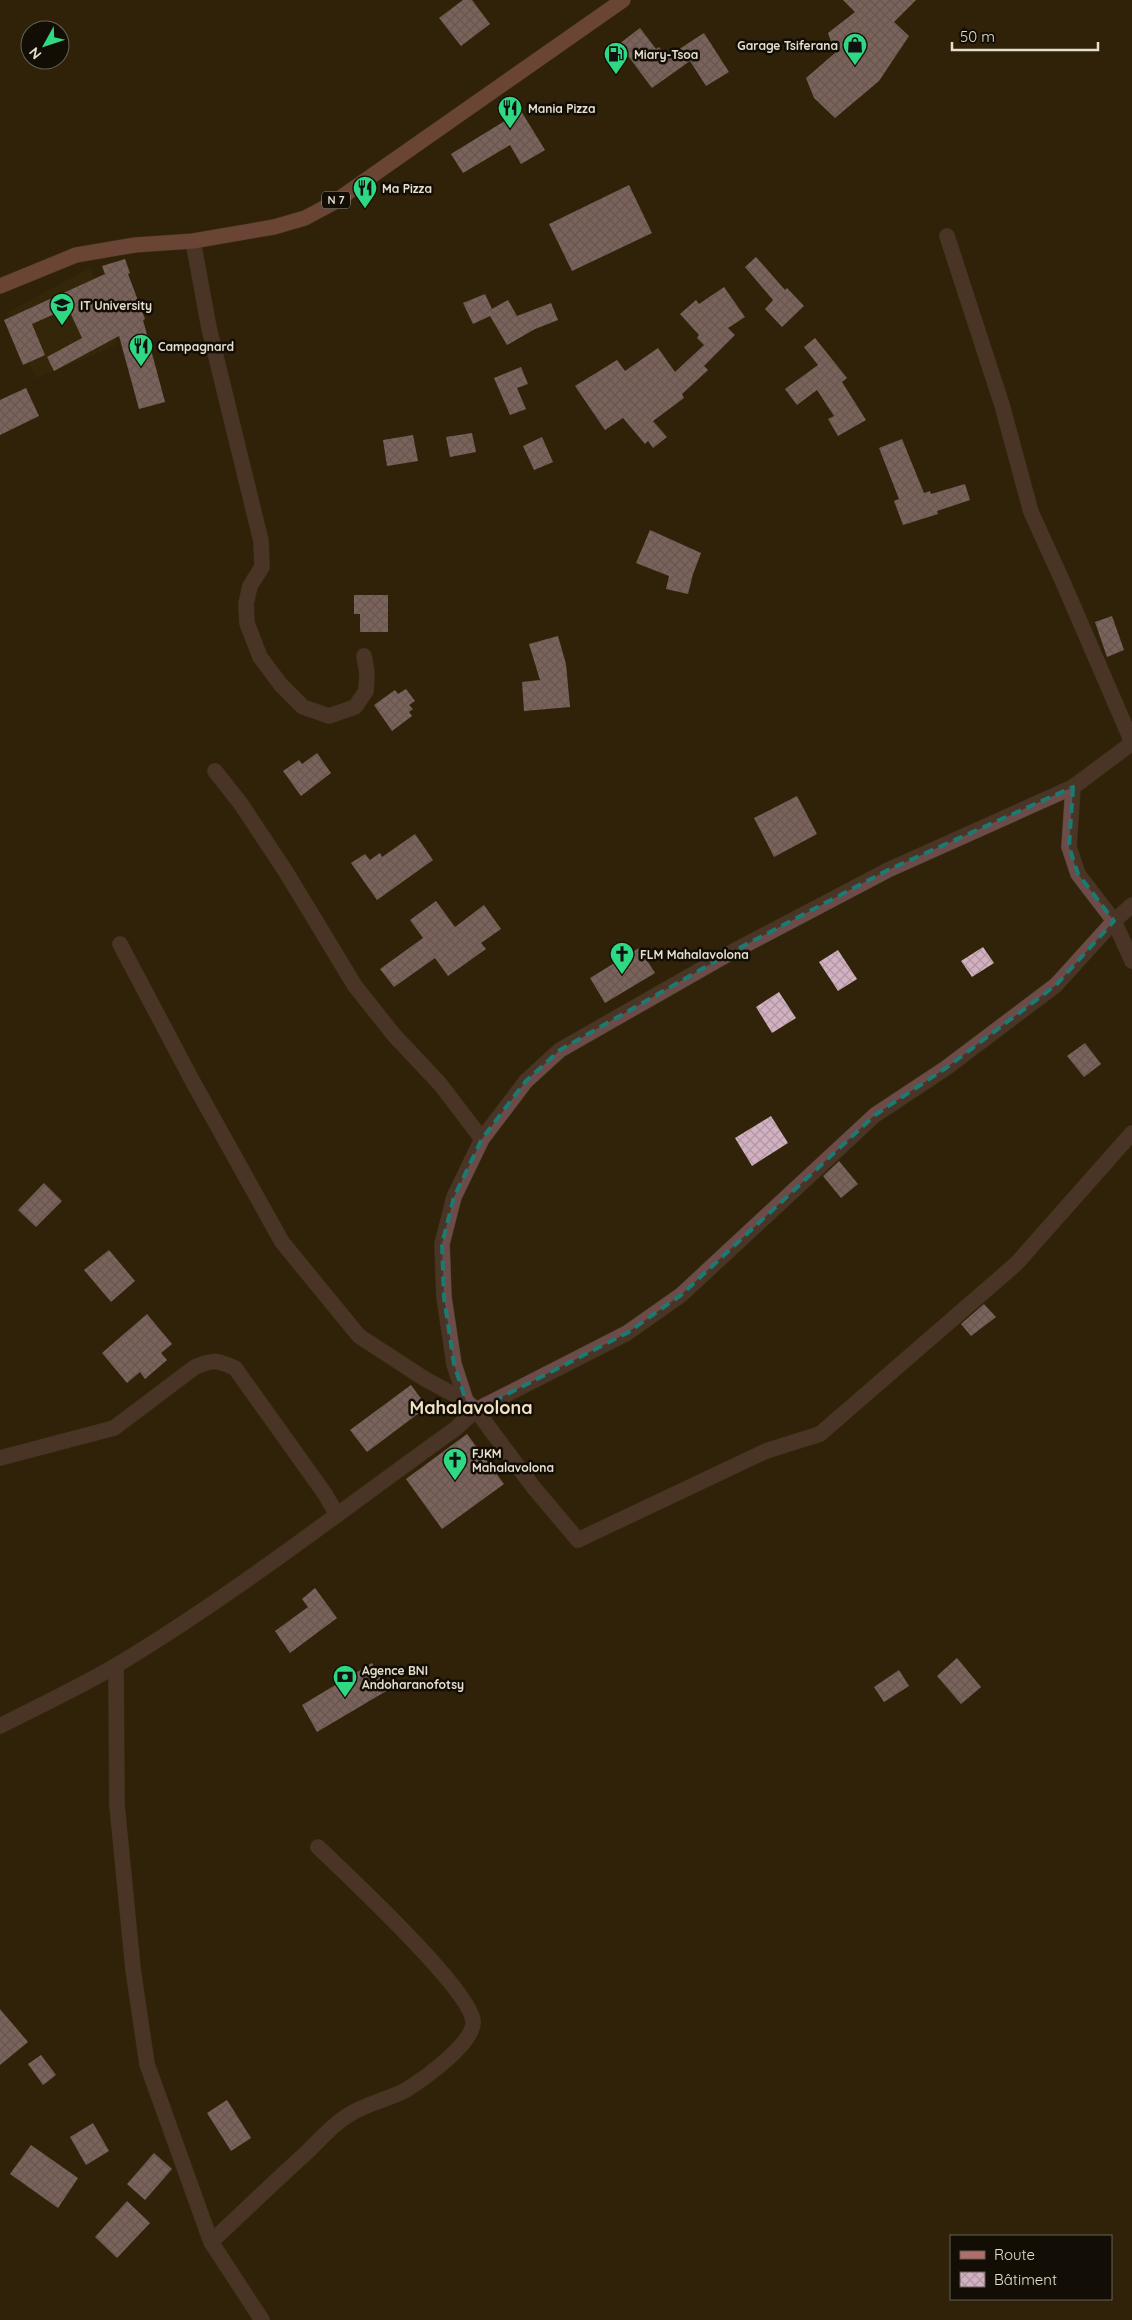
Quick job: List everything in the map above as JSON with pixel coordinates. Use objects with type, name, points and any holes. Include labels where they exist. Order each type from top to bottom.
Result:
[{"type":"main road","name":"N 7","points":[[0,286],[76,255],[134,244],[193,241],[274,227],[305,218],[333,203],[624,0]]},
{"type":"street","points":[[947,236],[1002,405],[1031,512],[1132,743],[1073,787],[888,870],[730,953],[560,1050],[526,1081],[482,1139],[454,1197],[442,1244],[444,1297],[454,1364],[471,1405],[534,1488],[578,1540],[766,1450],[820,1434],[1016,1264],[1132,1132]]},
{"type":"street","points":[[193,241],[209,328],[261,541],[262,567],[250,586],[246,604],[247,623],[260,657],[281,685],[304,707],[329,716],[355,707],[366,691],[367,673],[364,656]]},
{"type":"street","points":[[214,770],[241,804],[286,872],[355,986],[394,1035],[440,1084],[482,1139]]},
{"type":"street","points":[[1073,787],[1069,847],[1078,874],[1114,921],[1132,961]]},
{"type":"street","points":[[0,1726],[116,1666],[277,1560],[455,1429],[471,1405],[627,1333],[681,1295],[874,1115],[946,1068],[1056,985],[1114,921],[1132,905]]},
{"type":"street","points":[[120,944],[192,1082],[282,1242],[359,1336],[425,1379],[471,1405]]},
{"type":"street","points":[[0,1458],[114,1428],[195,1367],[210,1361],[219,1361],[235,1368],[325,1494],[337,1515]]},
{"type":"street","points":[[116,1666],[117,1805],[133,1969],[147,2064],[210,2242],[262,2320]]},
{"type":"street","points":[[210,2242],[346,2116],[405,2090],[435,2070],[458,2048],[470,2033],[473,2022],[466,2002],[455,1988],[390,1918],[318,1847]]},
{"type":"highlighted area","points":[[1073,787],[1069,847],[1078,874],[1114,921],[1056,985],[946,1068],[875,1115],[681,1295],[627,1333],[476,1410],[466,1401],[454,1364],[444,1297],[442,1244],[454,1197],[482,1139],[526,1081],[560,1050],[730,953],[888,870]]},
{"type":"shaded area","name":"IT University","points":[[90,268],[116,339],[115,346],[36,378],[7,313]]},
{"type":"building","points":[[463,0],[472,0],[490,24],[461,46],[439,18]]},
{"type":"building","name":"Garage Tsiferana","points":[[843,0],[916,0],[894,22],[909,36],[879,81],[835,118],[814,98],[806,78],[835,53],[828,33],[855,12]]},
{"type":"building","points":[[640,28],[656,49],[659,47],[667,57],[704,33],[729,72],[706,86],[690,61],[652,88],[619,44]]},
{"type":"building","points":[[521,111],[545,150],[521,164],[510,145],[463,173],[451,154]]},
{"type":"building","points":[[629,185],[652,233],[572,271],[549,224]]},
{"type":"building","points":[[756,257],[785,290],[787,288],[804,306],[782,327],[765,309],[773,300],[745,267]]},
{"type":"building","points":[[125,259],[130,273],[128,274],[145,319],[143,320],[165,402],[139,409],[119,336],[54,371],[47,357],[82,338],[68,308],[32,324],[45,355],[23,365],[4,320],[105,274],[102,266]]},
{"type":"building","points":[[724,287],[745,317],[728,328],[735,335],[704,366],[708,370],[682,394],[684,398],[653,421],[667,437],[653,448],[648,441],[645,444],[623,418],[605,430],[575,386],[617,360],[625,371],[658,348],[675,372],[704,345],[697,338],[699,335],[680,314],[696,300],[699,304]]},
{"type":"building","points":[[485,294],[492,309],[508,300],[517,316],[551,303],[558,320],[535,329],[507,345],[490,316],[473,324],[463,303]]},
{"type":"building","points":[[815,338],[847,378],[842,382],[866,420],[838,436],[828,419],[834,416],[817,390],[797,405],[785,389],[818,365],[804,347]]},
{"type":"building","points":[[521,367],[528,384],[517,388],[526,409],[510,415],[494,378]]},
{"type":"building","points":[[26,388],[39,416],[0,435],[0,400]]},
{"type":"building","points":[[472,433],[476,452],[450,457],[446,437]]},
{"type":"building","points":[[413,435],[418,461],[387,466],[383,440]]},
{"type":"building","points":[[542,437],[553,462],[534,470],[523,446]]},
{"type":"building","points":[[902,439],[924,493],[930,491],[931,494],[965,484],[970,500],[937,511],[938,514],[903,525],[894,501],[899,499],[879,448]]},
{"type":"building","points":[[650,530],[701,553],[688,594],[666,589],[669,576],[636,563]]},
{"type":"building","points":[[354,595],[388,595],[388,632],[360,632],[360,614],[354,614]]},
{"type":"building","points":[[1112,616],[1124,650],[1107,657],[1095,622]]},
{"type":"building","points":[[558,636],[566,664],[570,707],[524,711],[522,682],[540,680],[529,644]]},
{"type":"building","points":[[406,689],[415,701],[409,705],[413,709],[409,712],[412,716],[392,731],[374,705],[395,690],[398,694]]},
{"type":"building","points":[[317,753],[331,773],[301,796],[283,771],[299,760],[302,764]]},
{"type":"building","points":[[797,796],[817,834],[774,857],[754,818]]},
{"type":"building","points":[[415,834],[433,860],[377,900],[351,863],[365,854],[370,860],[380,853],[382,857]]},
{"type":"building","points":[[436,901],[455,927],[484,905],[501,929],[481,943],[486,949],[448,976],[435,958],[394,987],[380,969],[423,938],[410,920]]},
{"type":"building","points":[[983,947],[994,963],[972,977],[961,961]]},
{"type":"building","name":"FLM Mahalavolona","points":[[639,948],[655,973],[605,1003],[590,978]]},
{"type":"building","points":[[838,950],[857,979],[838,991],[819,962]]},
{"type":"building","points":[[779,992],[796,1018],[772,1033],[756,1007]]},
{"type":"building","points":[[1085,1043],[1101,1064],[1084,1077],[1067,1056]]},
{"type":"building","points":[[771,1116],[788,1143],[752,1166],[735,1138]]},
{"type":"building","points":[[839,1161],[858,1184],[841,1198],[823,1176]]},
{"type":"building","points":[[44,1183],[62,1201],[36,1227],[18,1210]]},
{"type":"building","points":[[109,1250],[135,1281],[111,1302],[84,1270]]},
{"type":"building","points":[[984,1304],[996,1317],[971,1336],[961,1324]]},
{"type":"building","points":[[147,1314],[172,1344],[161,1353],[167,1360],[145,1379],[140,1372],[127,1383],[102,1353]]},
{"type":"building","points":[[411,1385],[427,1407],[367,1452],[350,1430]]},
{"type":"building","name":"FJKM Mahalavolona","points":[[467,1434],[504,1484],[442,1529],[406,1479]]},
{"type":"building","points":[[315,1588],[337,1618],[290,1653],[275,1631],[308,1607],[302,1599]]},
{"type":"building","points":[[957,1658],[981,1687],[961,1704],[937,1676]]},
{"type":"building","name":"Agence BNI Andoharanofotsy","points":[[372,1663],[388,1690],[317,1732],[302,1705]]},
{"type":"building","points":[[899,1670],[909,1686],[884,1702],[874,1687]]},
{"type":"building","points":[[0,2009],[28,2042],[0,2065]]},
{"type":"building","points":[[41,2055],[56,2075],[43,2085],[28,2064]]},
{"type":"building","points":[[227,2100],[251,2138],[231,2151],[207,2113]]},
{"type":"building","points":[[93,2123],[109,2151],[86,2165],[70,2137]]},
{"type":"building","points":[[31,2145],[78,2178],[58,2208],[10,2174]]},
{"type":"building","points":[[154,2153],[172,2169],[145,2200],[127,2184]]},
{"type":"building","points":[[127,2201],[150,2223],[117,2258],[95,2237]]},
{"type":"place","name":"Garage Tsiferana","points":[[855,66]]},
{"type":"place","name":"Miary-Tsoa","points":[[616,75]]},
{"type":"place","name":"Mania Pizza","points":[[510,129]]},
{"type":"place","name":"Ma Pizza","points":[[365,209]]},
{"type":"place","name":"IT University","points":[[62,326]]},
{"type":"place","name":"Campagnard","points":[[141,367]]},
{"type":"place","name":"FLM Mahalavolona","points":[[622,975]]},
{"type":"place","name":"FJKM Mahalavolona","points":[[455,1481]]},
{"type":"place","name":"Agence BNI Andoharanofotsy","points":[[345,1698]]},
{"type":"district","name":"Mahalavolona","points":[[471,1407]]}]
